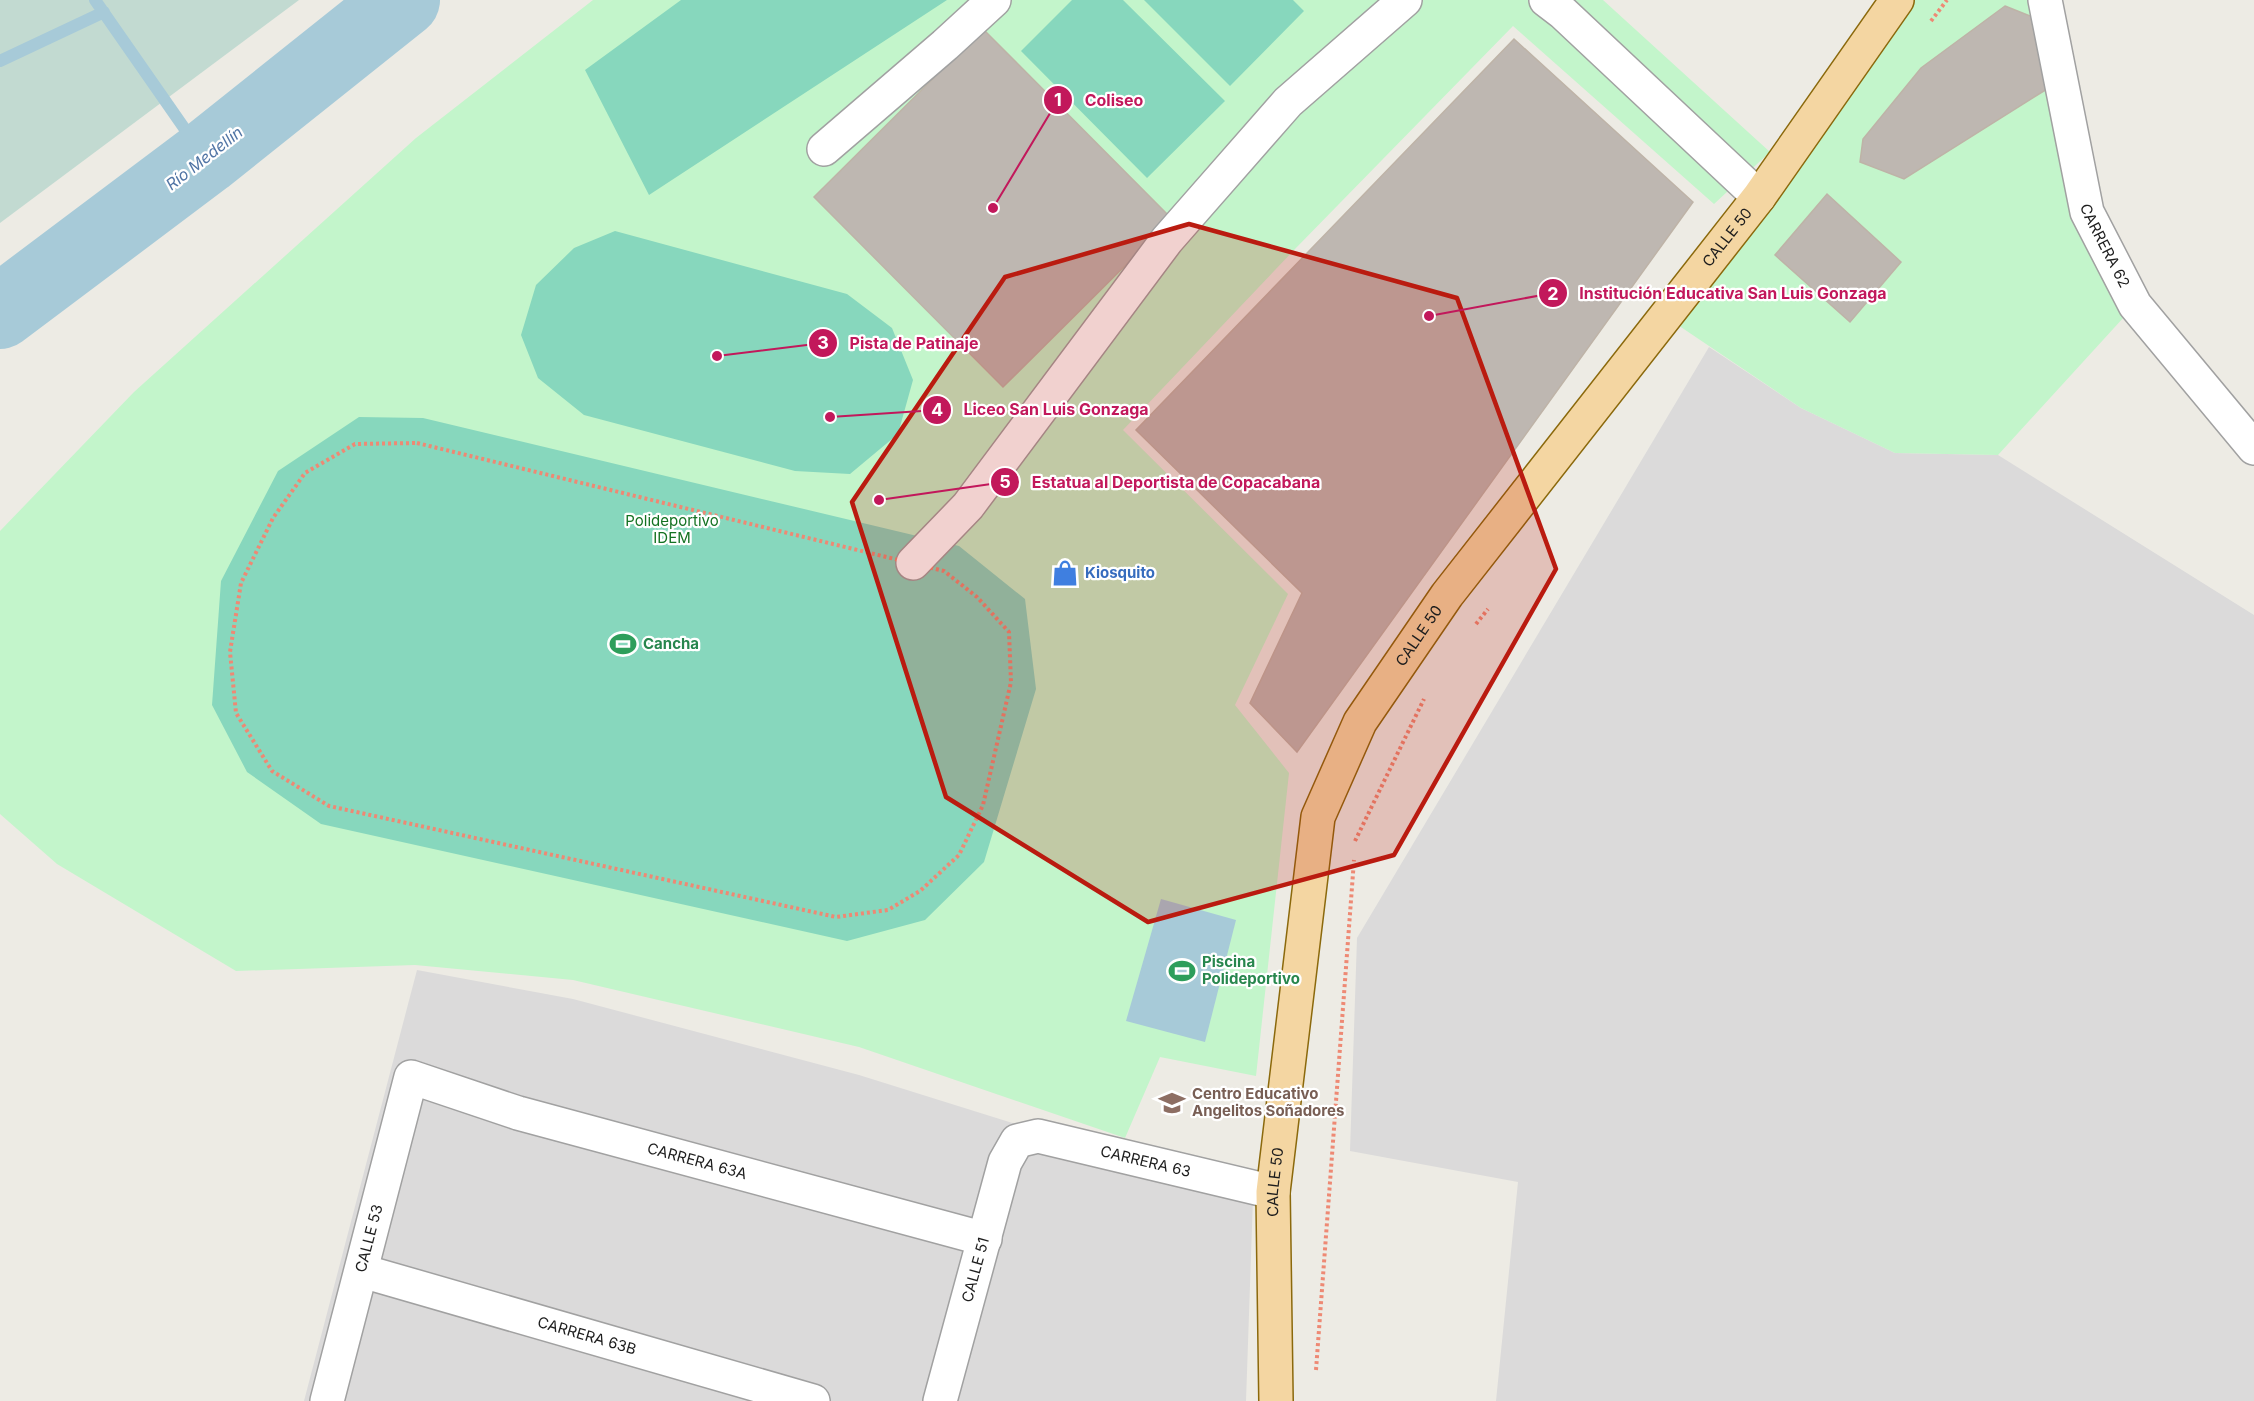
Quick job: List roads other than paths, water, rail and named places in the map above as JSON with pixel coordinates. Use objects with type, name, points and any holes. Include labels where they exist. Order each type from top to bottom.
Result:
[{"type":"main road","name":"CALLE 50","points":[[1276,1401],[1273,1192],[1318,817],[1360,722],[1447,596],[1759,197],[1897,0]]},
{"type":"street","points":[[824,149],[994,0]]},
{"type":"street","points":[[913,563],[968,506],[1167,240],[1288,102],[1405,0]]},
{"type":"street","points":[[1546,0],[1563,13],[1759,197]]},
{"type":"street","name":"CARRERA 62","points":[[2045,0],[2087,212],[2135,305],[2254,448]]},
{"type":"street","name":"CARRERA 63A","points":[[411,1077],[518,1113],[986,1239]]},
{"type":"street","name":"CALLE 53","points":[[327,1401],[411,1077]]},
{"type":"street","name":"CARRERA 63","points":[[1017,1141],[1038,1136],[1273,1192]]},
{"type":"street","name":"CALLE 51","points":[[940,1401],[986,1239],[1005,1162],[1017,1141]]},
{"type":"street","name":"CARRERA 63B","points":[[362,1271],[813,1401]]},
{"type":"water","name":"Piscina Polideportivo","points":[[1161,899],[1236,920],[1205,1042],[1126,1021]]},
{"type":"waterway","points":[[95,0],[205,158]]},
{"type":"waterway","name":"Río Medellín","points":[[0,312],[205,158],[403,0]]},
{"type":"waterway","points":[[0,61],[104,12]]},
{"type":"place","name":"Coliseo","points":[[993,208]]},
{"type":"place","name":"Institución Educativa San Luis Gonzaga","points":[[1429,316]]},
{"type":"place","name":"Pista de Patinaje","points":[[717,356]]},
{"type":"place","name":"Liceo San Luis Gonzaga","points":[[830,417]]},
{"type":"place","name":"Estatua al Deportista de Copacabana","points":[[879,500]]},
{"type":"place","name":"Kiosquito","points":[[1065,573]]},
{"type":"place","name":"Cancha","points":[[623,644]]},
{"type":"place","name":"Piscina Polideportivo","points":[[1182,971]]},
{"type":"place","name":"Centro Educativo Angelitos Soñadores","points":[[1172,1103]]},
{"type":"park label","name":"Polideportivo IDEM","points":[[672,530]]}]
